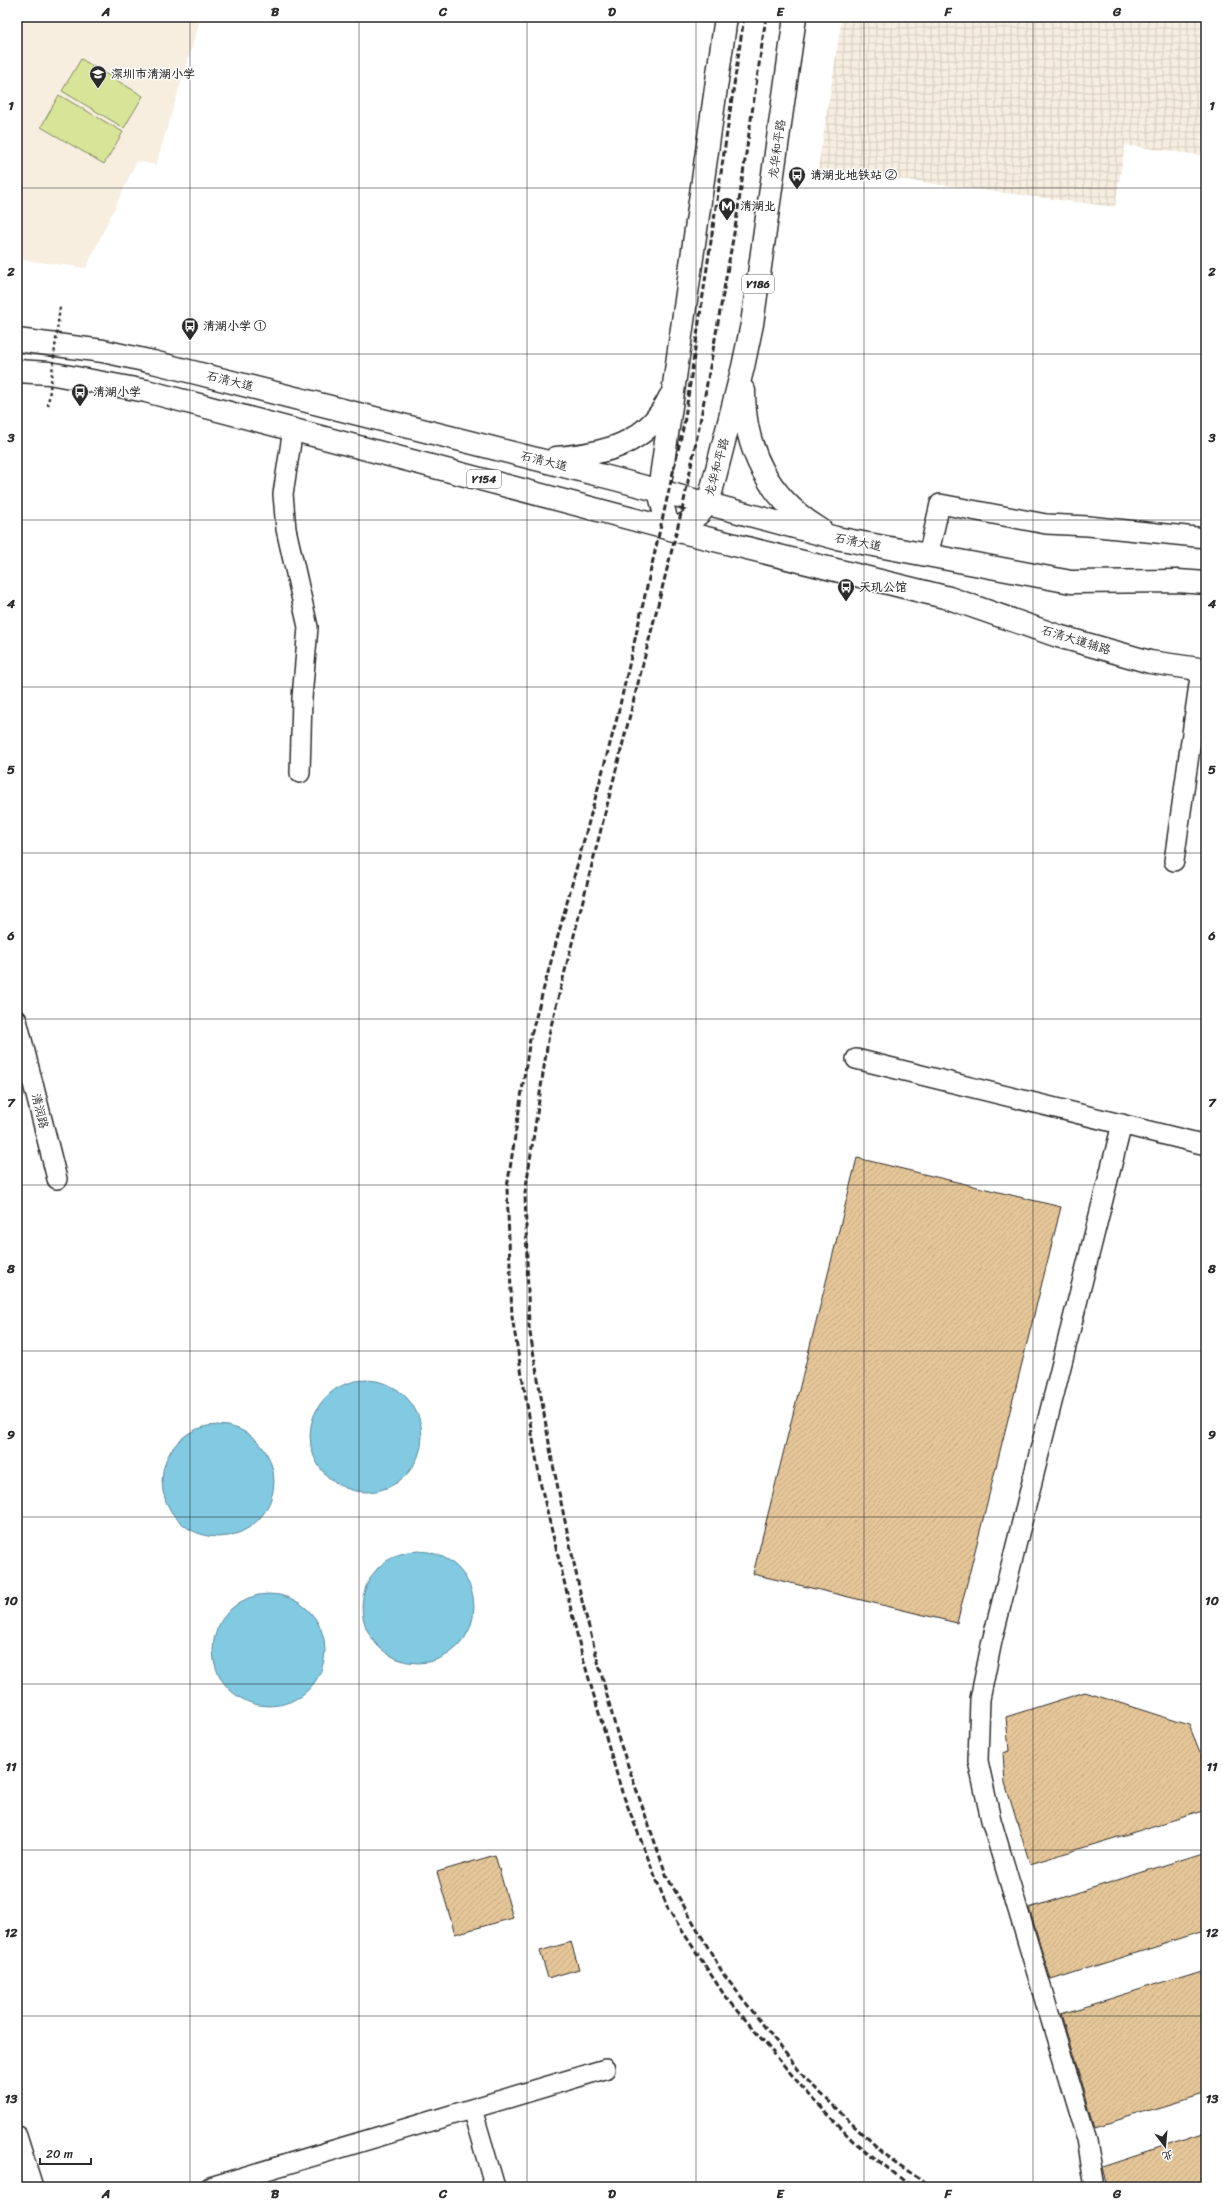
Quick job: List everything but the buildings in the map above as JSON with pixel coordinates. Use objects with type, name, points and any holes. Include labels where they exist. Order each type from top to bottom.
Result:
[{"type":"main road","points":[[674,530],[666,519],[659,491],[726,17]]},
{"type":"main road","name":"龙华和平路","points":[[674,530],[685,525],[698,516],[708,504],[743,367],[752,324],[795,17]]},
{"type":"main road","name":"石清大道","points":[[17,340],[103,351],[153,362],[527,456],[836,538],[1071,582],[1178,581],[1206,583]]},
{"type":"main road","points":[[743,367],[744,408],[749,441],[761,469],[781,498],[808,522],[836,538]]},
{"type":"main road","name":"Y154","points":[[17,370],[49,373],[146,391],[674,530]]},
{"type":"main road","points":[[527,456],[556,458],[583,456],[612,449],[634,439],[651,425],[664,409],[674,387]]},
{"type":"main road","name":"石清大道辅路","points":[[674,530],[949,598],[1073,640],[1150,662],[1204,670]]},
{"type":"street","points":[[293,429],[283,494],[286,529],[308,627],[302,698],[300,773]]},
{"type":"street","points":[[928,556],[940,504],[1046,524],[1088,526],[1206,538]]},
{"type":"street","points":[[1174,861],[1204,670]]},
{"type":"street","name":"清润路","points":[[17,1020],[57,1179]]},
{"type":"street","points":[[856,1059],[1206,1145]]},
{"type":"street","points":[[1095,2187],[1087,2140],[991,1820],[978,1761],[980,1699],[992,1641],[1122,1124]]},
{"type":"street","points":[[210,2187],[606,2070]]},
{"type":"street","points":[[472,2109],[495,2187]]},
{"type":"street","points":[[17,2136],[33,2187]]},
{"type":"path","points":[[48,406],[60,306]]},
{"type":"shaded area","name":"深圳市清湖小学","points":[[17,17],[201,17],[156,165],[137,161],[86,268],[17,259]]},
{"type":"shaded area","points":[[842,17],[1206,17],[1206,156],[1125,145],[1115,207],[818,169]]},
{"type":"green space","points":[[81,59],[143,96],[124,128],[62,91]]},
{"type":"green space","points":[[59,95],[123,132],[104,164],[41,127]]},
{"type":"water","points":[[366,1380],[387,1385],[397,1390],[405,1397],[412,1405],[417,1415],[422,1436],[417,1457],[412,1467],[405,1475],[397,1482],[387,1487],[366,1492],[345,1487],[335,1482],[327,1475],[320,1467],[315,1457],[310,1436],[315,1415],[320,1405],[327,1397],[335,1390],[345,1385]]},
{"type":"water","points":[[218,1425],[239,1430],[249,1435],[257,1442],[264,1450],[269,1460],[274,1481],[269,1502],[264,1512],[257,1520],[249,1527],[239,1532],[218,1537],[197,1532],[187,1527],[179,1520],[172,1512],[167,1502],[162,1481],[167,1460],[172,1450],[179,1442],[187,1435],[197,1430]]},
{"type":"water","points":[[418,1551],[439,1556],[449,1561],[457,1568],[464,1576],[469,1586],[474,1607],[469,1628],[464,1638],[457,1646],[449,1653],[439,1658],[418,1663],[397,1658],[387,1653],[379,1646],[372,1638],[367,1628],[362,1607],[367,1586],[372,1576],[379,1568],[387,1561],[397,1556]]},
{"type":"water","points":[[269,1594],[290,1599],[300,1604],[308,1611],[315,1619],[320,1629],[325,1650],[320,1671],[315,1681],[308,1689],[300,1696],[290,1701],[269,1706],[248,1701],[238,1696],[230,1689],[223,1681],[218,1671],[213,1650],[218,1629],[223,1619],[230,1611],[238,1604],[248,1599]]},
{"type":"railway","points":[[744,17],[684,424],[617,718],[530,1039],[507,1188],[512,1317],[541,1486],[582,1655],[622,1792],[668,1909],[723,1993],[802,2087],[853,2141],[912,2187]]},
{"type":"railway","points":[[766,17],[736,222],[701,417],[683,506],[549,1034],[525,1193],[529,1327],[552,1460],[582,1601],[618,1737],[667,1877],[724,1975],[805,2078],[882,2153],[931,2187]]},
{"type":"place","name":"深圳市清湖小学","points":[[98,89]]},
{"type":"place","name":"请湖北地铁站 ②","points":[[797,190]]},
{"type":"place","name":"清湖北","points":[[727,221]]},
{"type":"place","name":"清湖小学 ①","points":[[190,341]]},
{"type":"place","name":"清湖小学","points":[[80,407]]},
{"type":"place","name":"天玑公馆","points":[[846,602]]}]
